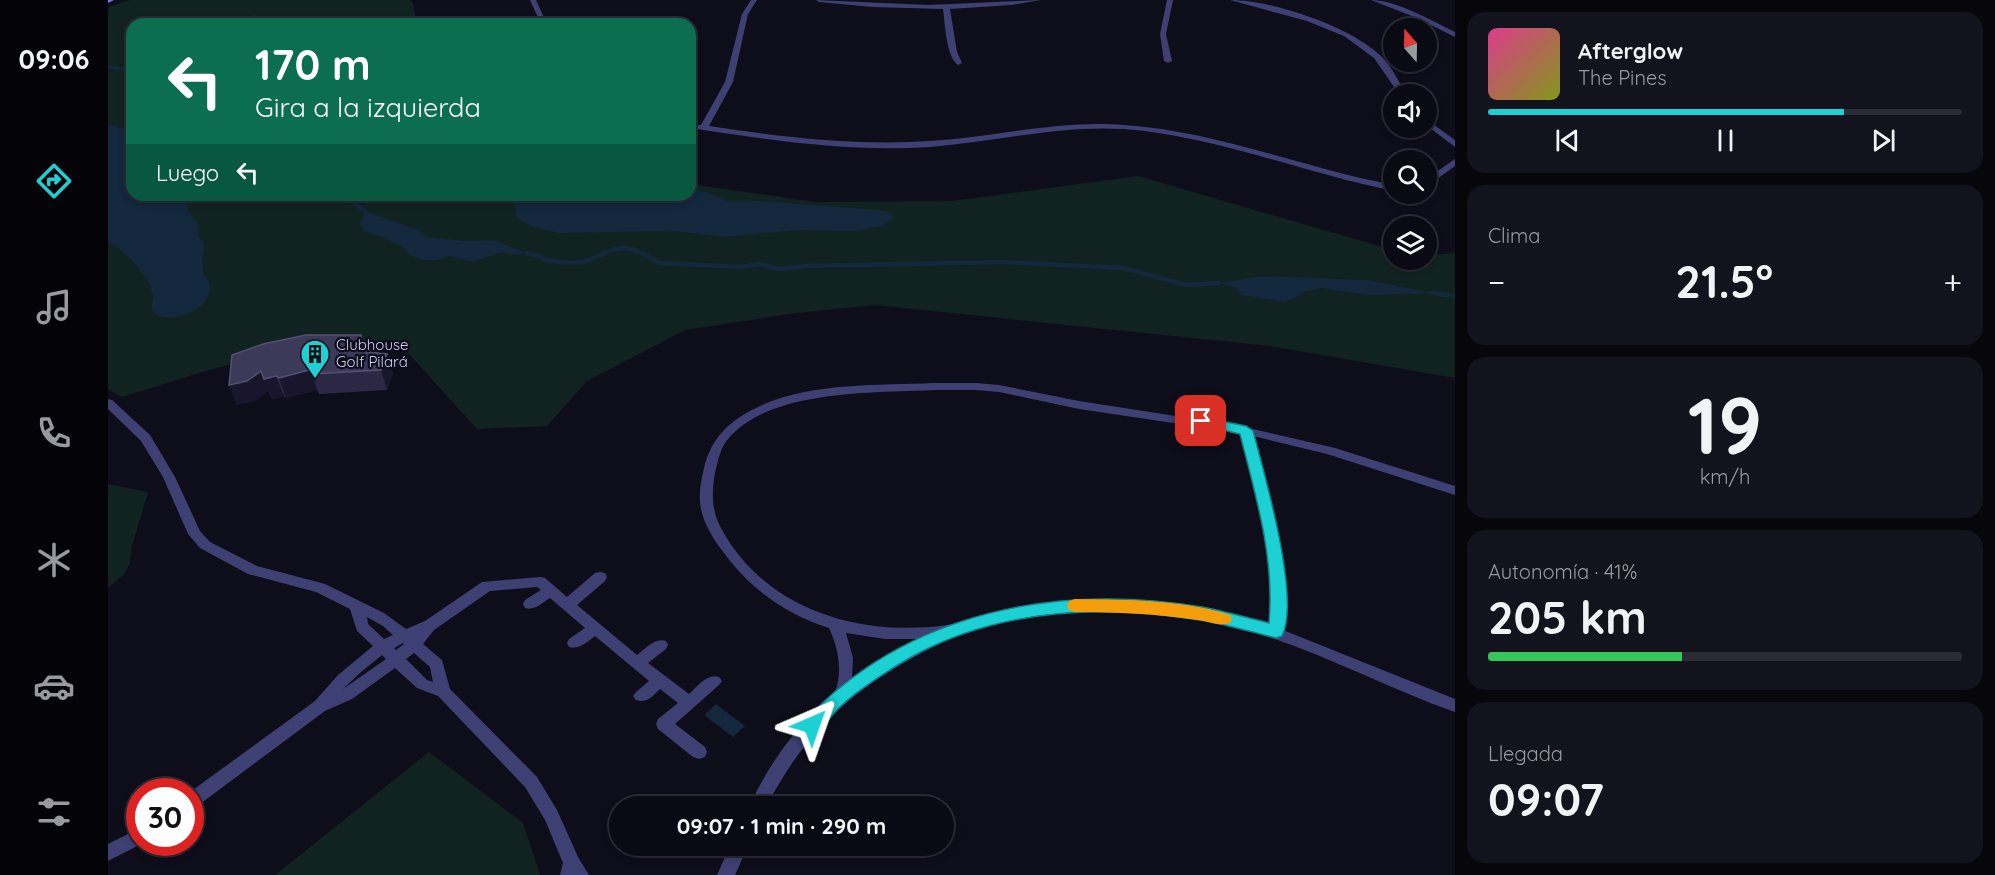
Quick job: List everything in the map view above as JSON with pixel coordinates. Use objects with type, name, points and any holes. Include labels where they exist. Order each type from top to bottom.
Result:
[{"type":"street","points":[[532,0],[542,18]]},
{"type":"street","points":[[704,128],[729,82],[745,14],[754,0]]},
{"type":"street","points":[[819,0],[946,6],[1038,0]]},
{"type":"street","points":[[1168,61],[1164,34],[1170,0]]},
{"type":"street","points":[[1233,0],[1300,17],[1356,41],[1379,58],[1396,84]]},
{"type":"street","points":[[1374,0],[1419,16],[1455,35]]},
{"type":"street","points":[[946,6],[953,52],[958,63]]},
{"type":"street","points":[[696,127],[784,140],[872,146],[981,140],[1054,128],[1132,127],[1188,135],[1383,185]]},
{"type":"street","points":[[1437,130],[1455,144]]},
{"type":"street","points":[[1437,176],[1455,162]]},
{"type":"street","points":[[956,630],[919,634],[875,633],[834,623],[776,598],[724,543],[710,520],[705,495],[717,446],[727,432],[754,414],[785,402],[834,392],[956,386],[1005,390],[1081,405],[1201,421],[1290,440],[1455,491]]},
{"type":"street","points":[[108,403],[146,438],[169,477],[195,534],[205,545],[253,570],[320,588],[388,622],[436,664],[443,692]]},
{"type":"street","points":[[1246,431],[1272,530],[1279,601],[1276,632]]},
{"type":"street","points":[[568,604],[600,578]]},
{"type":"street","points":[[320,706],[340,680],[384,648],[408,640],[487,586],[540,582],[595,629],[689,703]]},
{"type":"street","points":[[530,604],[551,591]]},
{"type":"street","points":[[764,796],[798,739],[843,694],[905,653],[956,630],[991,618],[1027,610],[1081,605],[1136,606],[1202,614],[1276,632],[1363,670],[1455,706]]},
{"type":"street","points":[[357,608],[362,627],[422,684],[443,692],[531,782],[552,815],[573,871]]},
{"type":"street","points":[[834,623],[844,643],[848,669],[843,694]]},
{"type":"street","points":[[574,643],[595,629]]},
{"type":"street","points":[[204,792],[320,706],[346,695],[396,659],[408,640]]},
{"type":"street","points":[[637,663],[661,645]]},
{"type":"street","points":[[641,696],[660,681]]},
{"type":"street","points":[[699,752],[664,724],[714,681]]},
{"type":"street","points":[[108,854],[126,844]]},
{"type":"street","points":[[726,875],[735,856]]},
{"type":"green space","points":[[130,0],[410,0],[413,3],[416,18],[126,18],[126,201],[696,201],[696,185],[815,202],[953,201],[1138,176],[1383,247],[1383,270],[1437,270],[1437,254],[1455,253],[1455,378],[1270,346],[875,305],[797,313],[685,330],[587,381],[547,426],[477,429],[399,343],[283,350],[122,397],[108,389],[108,7]]},
{"type":"green space","points":[[108,484],[148,492],[132,546],[130,563],[124,574],[108,588]]},
{"type":"green space","points":[[429,752],[523,823],[540,875],[275,875]]},
{"type":"water","points":[[255,15],[269,18],[241,18]]},
{"type":"water","points":[[108,124],[126,129],[126,201],[188,201],[187,211],[198,223],[199,238],[204,242],[202,267],[210,290],[205,301],[195,310],[177,317],[166,318],[154,313],[152,310],[153,296],[148,281],[129,257],[108,241]]},
{"type":"water","points":[[696,191],[706,192],[728,201],[880,210],[889,212],[894,218],[882,226],[856,231],[798,230],[726,237],[674,231],[559,233],[533,227],[516,218],[515,201],[696,201]]},
{"type":"water","points":[[365,211],[418,230],[426,237],[465,241],[493,240],[527,253],[512,255],[502,252],[473,262],[450,256],[437,260],[422,260],[409,255],[404,248],[385,238],[365,232],[360,224]]},
{"type":"water","points":[[1261,276],[1368,280],[1431,293],[1370,295],[1321,288],[1300,293],[1296,298],[1284,302],[1241,295],[1236,288],[1219,283]]},
{"type":"water","points":[[716,704],[745,726],[733,737],[704,715]]},
{"type":"building","points":[[306,335],[361,335],[361,341],[370,341],[367,352],[387,354],[381,370],[312,374],[313,369],[279,378],[276,376],[264,379],[261,371],[247,381],[229,385],[232,355],[263,344]]},
{"type":"waterway","points":[[108,67],[126,69]]},
{"type":"waterway","points":[[351,201],[365,211]]},
{"type":"waterway","points":[[527,253],[542,257],[544,260],[577,263],[614,249],[626,248],[660,263],[742,267],[759,264],[779,269],[806,266],[1003,262],[1124,268],[1186,285],[1219,283]]},
{"type":"waterway","points":[[1431,293],[1455,296]]},
{"type":"slow traffic","points":[[1075,606],[1136,606],[1224,619]]},
{"type":"place","name":"Clubhouse Golf Pilará","points":[[315,380]]},
{"type":"route","points":[[812,725],[838,697],[905,653],[956,630],[991,618],[1027,610],[1081,605],[1136,606],[1202,614],[1276,632],[1279,601],[1272,530],[1246,431],[1201,421]]}]
